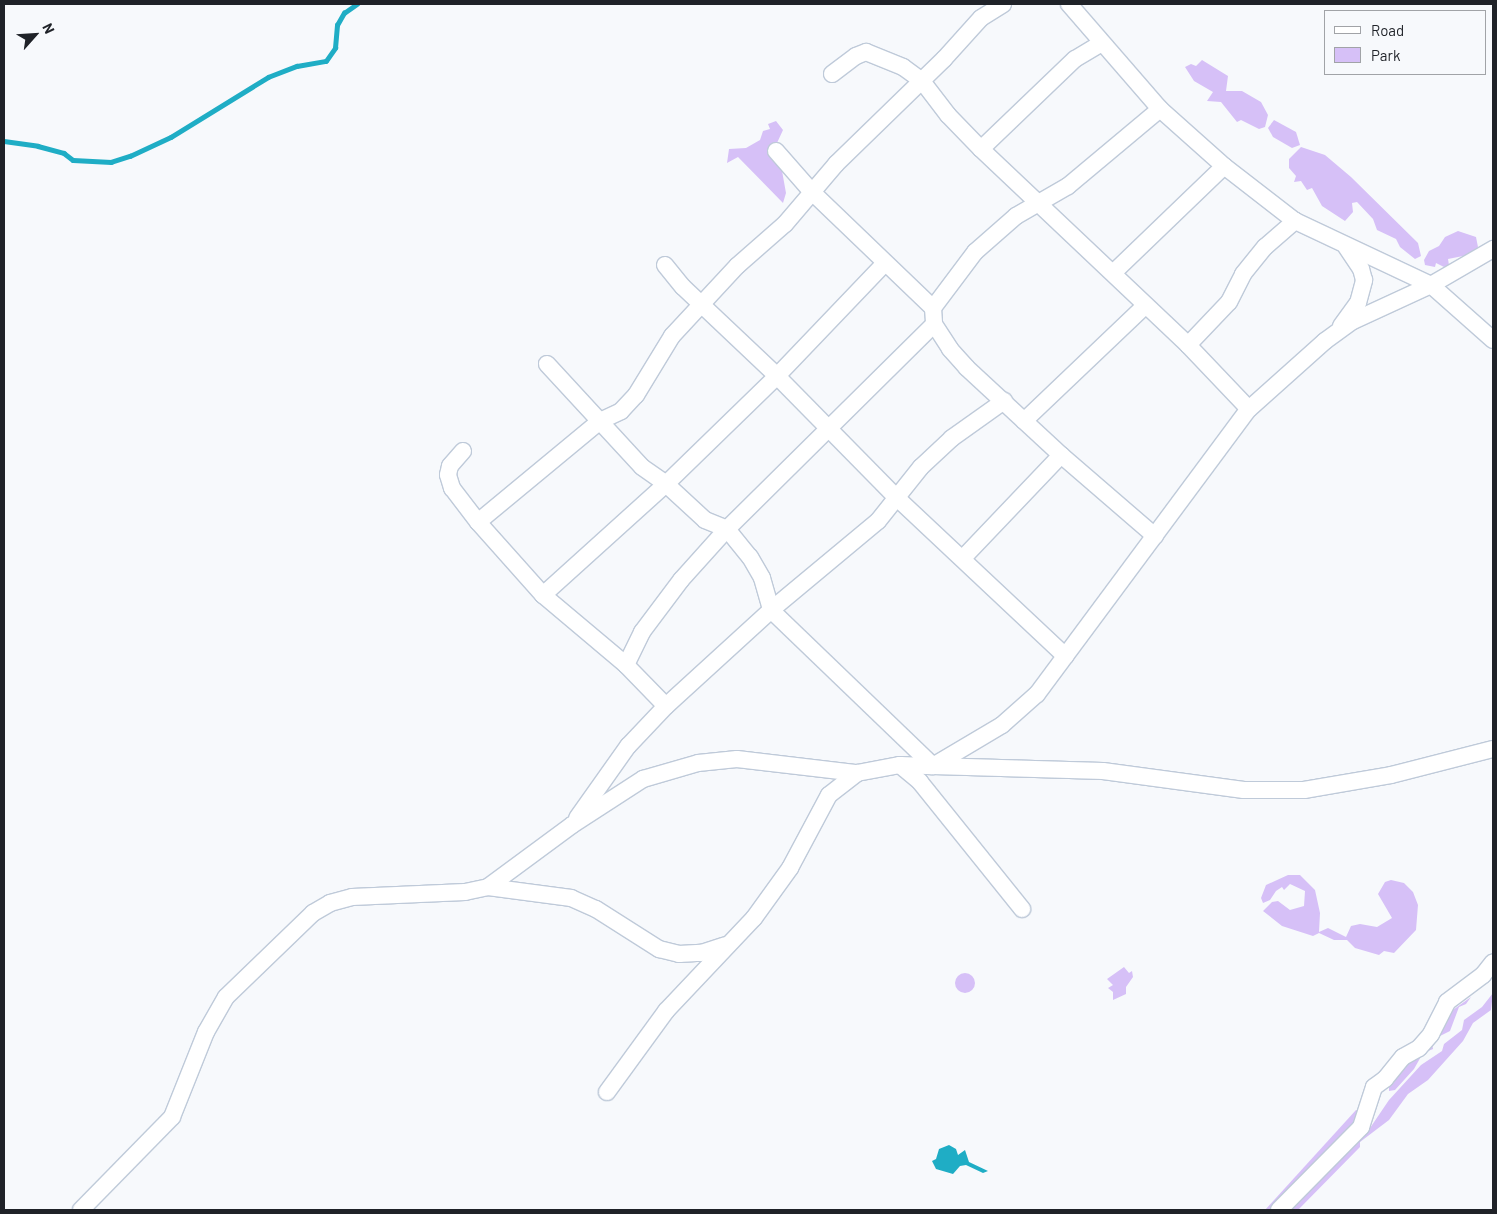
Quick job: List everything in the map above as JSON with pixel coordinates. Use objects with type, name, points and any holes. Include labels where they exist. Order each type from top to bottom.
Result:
[{"type":"street","points":[[478,522],[600,421],[621,411],[636,395],[672,336],[704,305],[737,266],[802,207],[811,191],[922,81],[981,18],[1003,4]]},
{"type":"street","points":[[1069,4],[1160,109],[1224,166],[1295,221],[1431,285],[1493,340]]},
{"type":"street","points":[[981,149],[1075,58],[1102,43]]},
{"type":"street","points":[[832,74],[856,56],[866,52],[903,68],[922,81],[948,116],[1188,345],[1249,409]]},
{"type":"street","points":[[626,665],[648,624],[681,580],[727,529],[828,429],[933,316],[975,252],[1016,216],[1039,204],[1090,169],[1160,109]]},
{"type":"street","points":[[776,151],[811,191],[885,263],[933,316],[950,349],[1061,456],[1155,536]]},
{"type":"street","points":[[1113,273],[1224,166]]},
{"type":"street","points":[[1188,345],[1229,302],[1243,274],[1265,247],[1295,221]]},
{"type":"street","points":[[1335,334],[1358,302],[1364,280],[1361,269],[1345,246]]},
{"type":"street","points":[[933,766],[1002,725],[1037,694],[1249,409],[1335,334],[1353,321],[1431,285],[1493,249]]},
{"type":"street","points":[[543,595],[666,484],[777,376],[885,263]]},
{"type":"street","points":[[665,265],[683,287],[777,376],[897,498],[963,558],[1065,656]]},
{"type":"street","points":[[1024,421],[1146,305]]},
{"type":"street","points":[[546,364],[642,468],[666,484],[705,520],[727,529],[750,557],[762,578],[772,610],[933,766]]},
{"type":"street","points":[[572,825],[628,746],[666,706],[772,610],[878,520],[921,467],[946,444],[1004,401]]},
{"type":"street","points":[[462,451],[450,466],[448,476],[452,488],[478,522],[543,595],[626,665],[666,706]]},
{"type":"street","points":[[963,558],[1061,456]]},
{"type":"street","points":[[488,887],[572,825],[643,779],[698,763],[737,759],[857,773],[900,765],[1103,771],[1244,790],[1304,790],[1391,775],[1493,750]]},
{"type":"street","points":[[900,765],[920,782],[993,877],[1022,908]]},
{"type":"street","points":[[607,1092],[666,1011],[754,918],[790,868],[829,795],[857,773]]},
{"type":"street","points":[[81,1210],[172,1117],[203,1038],[226,997],[313,913],[330,903],[352,897],[465,892],[488,887],[571,898],[666,951],[679,954],[701,953],[727,945]]},
{"type":"street","points":[[1279,1210],[1362,1127],[1368,1097],[1374,1087],[1385,1079],[1403,1057],[1418,1048],[1430,1034],[1447,1002],[1469,987],[1493,962]]},
{"type":"green space","points":[[1202,60],[1228,76],[1226,91],[1242,91],[1261,102],[1268,115],[1265,127],[1259,129],[1241,120],[1237,122],[1221,102],[1207,101],[1213,92],[1194,81],[1185,67],[1191,64],[1196,66]]},
{"type":"green space","points":[[1274,120],[1296,132],[1300,145],[1292,148],[1273,137],[1268,128]]},
{"type":"green space","points":[[776,121],[783,130],[777,143],[786,193],[783,203],[738,157],[727,163],[729,149],[746,148],[760,140],[763,131],[770,129],[768,124]]},
{"type":"green space","points":[[1301,147],[1325,155],[1351,177],[1418,243],[1421,256],[1415,259],[1400,247],[1396,239],[1377,230],[1373,219],[1357,202],[1352,203],[1353,212],[1345,221],[1322,206],[1312,188],[1307,190],[1301,181],[1294,182],[1296,176],[1289,168],[1289,159]]},
{"type":"green space","points":[[1458,231],[1476,237],[1478,247],[1468,255],[1448,259],[1449,265],[1444,267],[1436,263],[1435,267],[1425,265],[1424,260],[1429,251],[1439,246],[1445,237]]},
{"type":"green space","points":[[1288,875],[1300,875],[1315,890],[1320,913],[1319,932],[1328,928],[1346,937],[1351,926],[1360,924],[1377,927],[1392,918],[1378,894],[1385,882],[1391,880],[1404,883],[1413,892],[1418,905],[1416,930],[1394,953],[1384,951],[1379,955],[1355,948],[1347,940],[1334,940],[1319,933],[1313,936],[1282,926],[1263,911],[1272,902],[1278,901],[1290,910],[1304,906],[1305,891],[1290,884],[1284,890],[1282,887],[1276,891],[1270,900],[1263,903],[1261,898],[1266,885]]},
{"type":"green space","points":[[1124,967],[1129,973],[1132,971],[1133,977],[1126,987],[1126,994],[1113,1000],[1113,992],[1108,988],[1113,985],[1107,979]]},
{"type":"green space","points":[[961,973],[969,973],[975,979],[975,987],[969,993],[961,993],[955,987],[955,979]]},
{"type":"green space","points":[[1493,993],[1491,1010],[1473,1023],[1463,1041],[1428,1080],[1408,1094],[1389,1120],[1360,1142],[1360,1147],[1298,1210],[1283,1210],[1370,1128],[1389,1100],[1421,1065],[1442,1051],[1444,1044],[1462,1030],[1464,1020],[1482,1007]]},
{"type":"green space","points":[[1471,997],[1466,1004],[1459,1007],[1450,1031],[1438,1037],[1444,1027],[1443,1017]]},
{"type":"green space","points":[[1432,1043],[1433,1049],[1423,1053],[1414,1069],[1395,1090],[1389,1091],[1389,1079]]},
{"type":"green space","points":[[1356,1110],[1359,1111],[1360,1118],[1275,1210],[1265,1210]]},
{"type":"water","points":[[949,1145],[956,1149],[958,1155],[965,1150],[969,1162],[988,1171],[983,1173],[966,1165],[960,1166],[953,1174],[936,1169],[932,1161],[936,1159],[939,1149]]},
{"type":"waterway","points":[[4,141],[38,146],[64,153],[73,160],[111,162],[130,156],[171,137],[268,77],[297,66],[326,61],[335,48],[337,25],[344,13],[357,4]]}]
